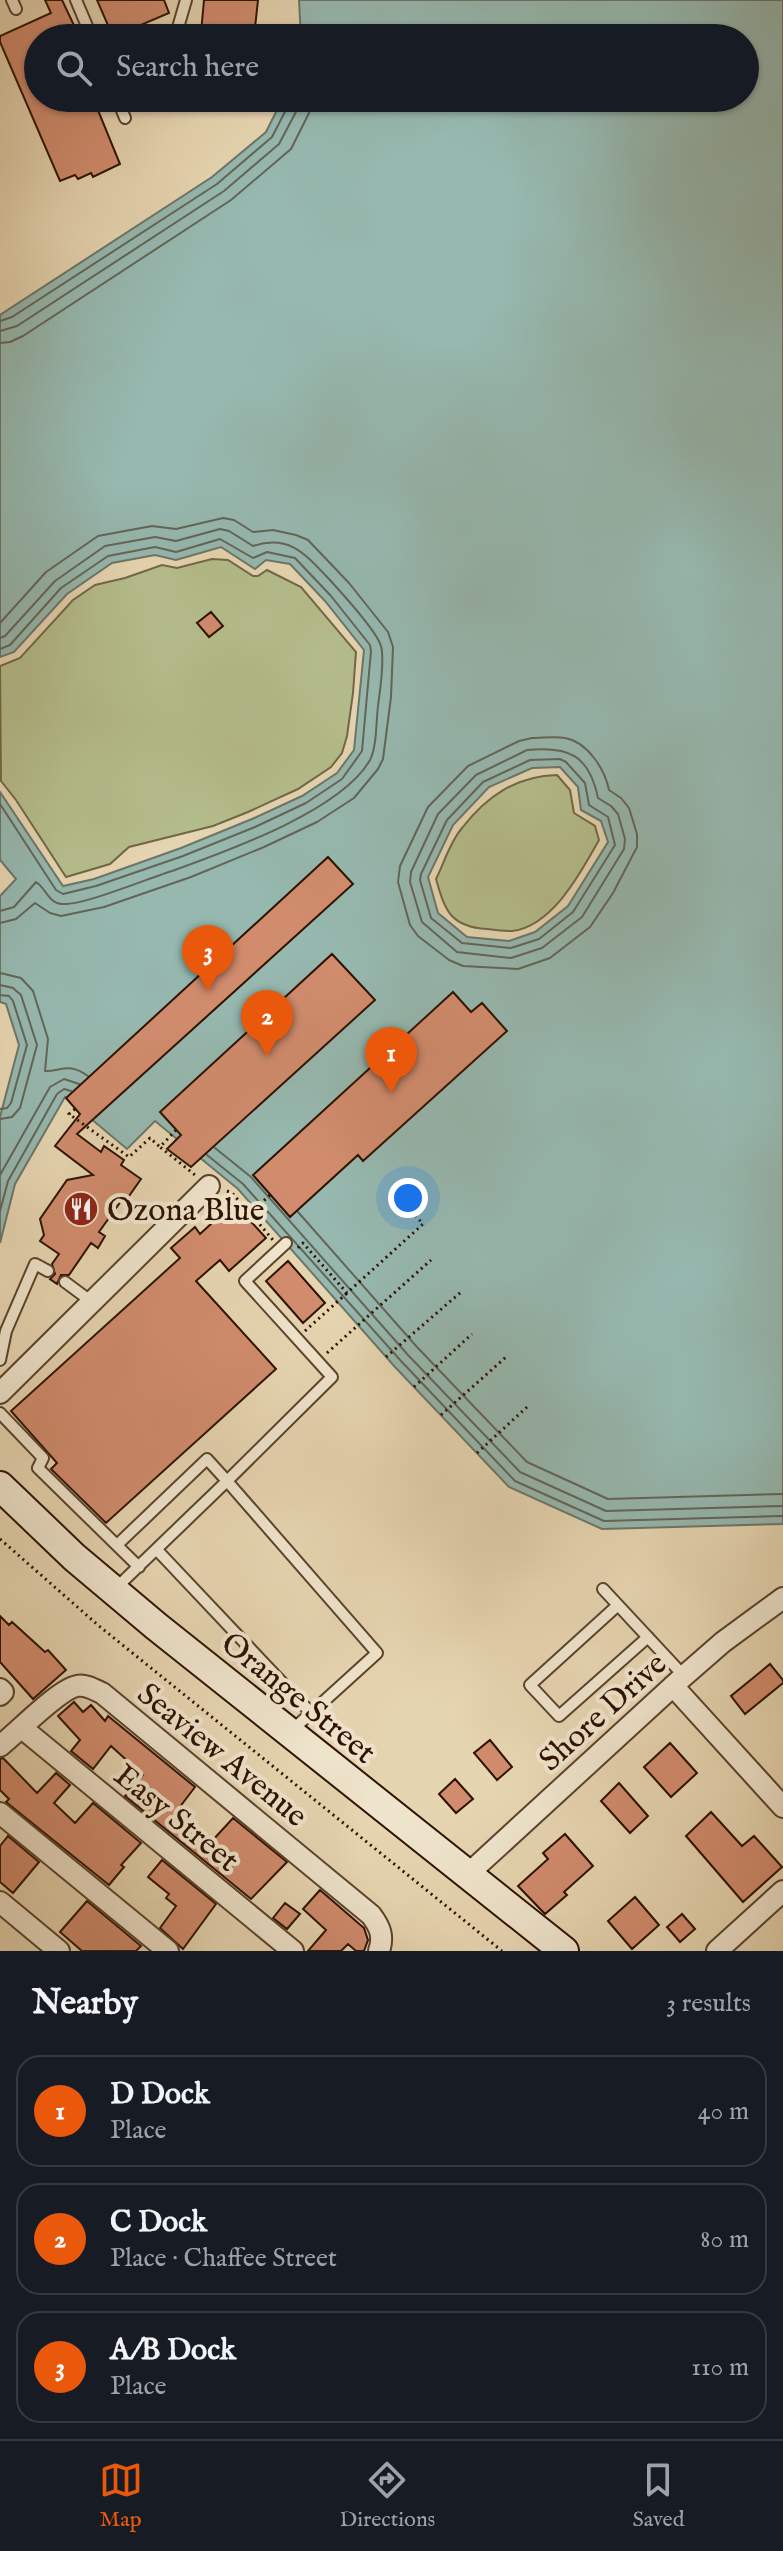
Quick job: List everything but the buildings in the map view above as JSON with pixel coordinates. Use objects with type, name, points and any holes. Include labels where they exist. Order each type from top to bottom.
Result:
[{"type":"street","points":[[0,1393],[209,1186]]},
{"type":"street","name":"Orange Street","points":[[0,1486],[74,1557],[289,1733],[564,1951]]},
{"type":"street","name":"Shore Drive","points":[[467,1875],[678,1681],[723,1642],[783,1598]]},
{"type":"street","points":[[678,1681],[783,1807]]},
{"type":"street","name":"Seaview Avenue","points":[[0,1746],[62,1692],[78,1685],[102,1693],[371,1915],[381,1927],[379,1951]]},
{"type":"street","name":"Easy Street","points":[[22,1728],[293,1951]]},
{"type":"street","points":[[0,1813],[168,1951]]},
{"type":"street","points":[[717,1951],[783,1891]]},
{"type":"street","points":[[0,1902],[59,1951]]},
{"type":"lane","points":[[76,0],[86,24]]},
{"type":"lane","points":[[179,24],[186,0]]},
{"type":"lane","points":[[123,112],[125,118]]},
{"type":"lane","points":[[115,1590],[332,1377],[245,1281],[282,1247]]},
{"type":"lane","points":[[0,1360],[6,1331],[35,1264],[48,1271]]},
{"type":"lane","points":[[65,1282],[92,1302]]},
{"type":"lane","points":[[0,1413],[43,1458],[38,1468],[139,1567]]},
{"type":"lane","points":[[117,1545],[207,1459],[377,1653],[289,1733]]},
{"type":"lane","points":[[157,1550],[311,1713]]},
{"type":"lane","points":[[603,1589],[648,1637],[678,1681]]},
{"type":"lane","points":[[618,1605],[530,1685],[549,1706],[559,1716],[648,1637]]},
{"type":"path","points":[[75,1109],[69,1114],[129,1157],[150,1138],[160,1147]]},
{"type":"path","points":[[270,1195],[250,1213],[282,1247]]},
{"type":"path","points":[[297,1338],[423,1224],[402,1201]]},
{"type":"path","points":[[303,1243],[347,1293]]},
{"type":"path","points":[[318,1361],[431,1260]]},
{"type":"path","points":[[386,1357],[461,1292]]},
{"type":"path","points":[[414,1387],[472,1334]]},
{"type":"path","points":[[441,1415],[506,1357]]},
{"type":"path","points":[[477,1453],[527,1407]]},
{"type":"path","points":[[0,1539],[99,1626],[502,1951]]},
{"type":"green space","points":[[212,559],[228,560],[253,576],[267,570],[301,587],[356,652],[353,693],[342,753],[331,767],[298,789],[248,812],[213,826],[129,847],[110,864],[66,877],[1,781],[0,666],[20,658],[73,600],[95,585],[162,565],[177,568]]},
{"type":"green space","points":[[557,775],[570,790],[574,813],[595,826],[599,840],[574,882],[553,908],[527,927],[512,931],[475,928],[457,921],[443,900],[436,879],[458,834],[492,797],[528,779]]},
{"type":"water","points":[[299,0],[783,0],[783,1524],[602,1529],[509,1487],[395,1367],[238,1189],[155,1121],[127,1149],[65,1097],[15,1184],[0,1243],[0,1117],[19,1045],[6,1004],[0,1002],[0,896],[16,879],[0,860],[0,792],[63,886],[94,879],[181,848],[302,796],[337,773],[354,750],[364,650],[290,564],[266,560],[255,569],[221,547],[176,560],[155,555],[112,563],[67,594],[14,652],[0,657],[0,315],[212,177],[266,132],[276,112],[759,112],[759,24],[300,24]],"holes":[[[560,767],[578,787],[581,810],[601,821],[608,842],[568,906],[535,932],[509,941],[467,937],[438,913],[428,877],[453,825],[489,787],[532,768]]]},
{"type":"place","name":"A/B Dock","points":[[208,991]]},
{"type":"place","name":"C Dock","points":[[267,1056]]},
{"type":"place","name":"D Dock","points":[[391,1093]]},
{"type":"place","name":"Ozona Blue","points":[[81,1209]]}]
